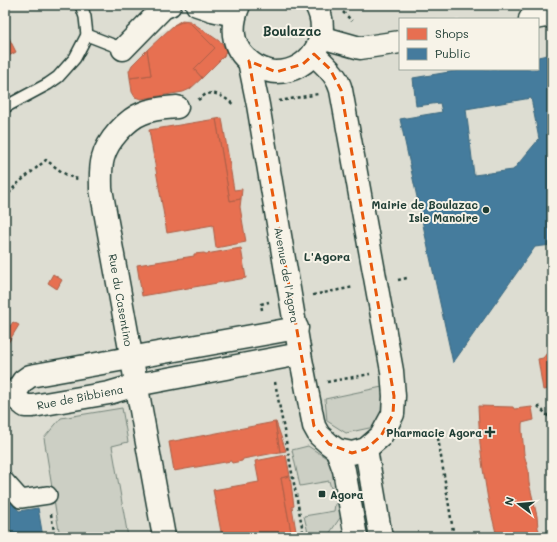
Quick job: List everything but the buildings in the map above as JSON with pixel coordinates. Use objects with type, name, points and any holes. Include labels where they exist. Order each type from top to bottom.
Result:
[{"type":"street","points":[[123,49],[163,8],[170,5]]},
{"type":"street","points":[[197,5],[212,10],[237,10],[233,32],[238,48],[243,56],[249,62],[262,69],[276,72],[290,70],[303,64],[317,45],[322,24],[316,5]]},
{"type":"street","points":[[536,18],[552,15]]},
{"type":"street","points":[[317,45],[360,48],[399,42]]},
{"type":"street","points":[[317,45],[321,62],[330,69],[339,82]]},
{"type":"street","points":[[356,537],[344,470],[338,450],[352,453],[366,449],[381,436],[393,414],[394,396],[392,371],[339,82],[342,68],[360,48]]},
{"type":"street","name":"Avenue de l'Agora","points":[[249,62],[314,426],[319,435],[338,450]]},
{"type":"street","name":"Rue du Casentino","points":[[164,537],[101,189],[103,159],[108,144],[117,133],[129,121],[143,113],[177,107]]},
{"type":"street","name":"Rue de Bibbiena","points":[[297,328],[30,376],[23,381],[9,398],[25,406],[33,406],[109,393],[136,385],[300,354]]},
{"type":"street","points":[[366,449],[381,537]]},
{"type":"street","points":[[5,481],[21,499],[48,495]]},
{"type":"lane","points":[[5,107],[58,77],[74,58],[86,35],[85,17],[81,5]]},
{"type":"lane","points":[[86,35],[123,49]]},
{"type":"path","points":[[5,198],[17,184],[46,160],[68,176],[85,180],[85,189],[101,189]]},
{"type":"path","points":[[271,359],[304,537]]},
{"type":"path","points":[[324,383],[374,374]]},
{"type":"path","points":[[538,406],[552,420]]},
{"type":"path","points":[[438,438],[454,537]]},
{"type":"highlighted area","points":[[314,54],[330,69],[341,90],[394,396],[393,414],[381,436],[366,449],[352,453],[329,444],[314,426],[249,61],[276,72],[303,64]]},
{"type":"shaded area","points":[[5,5],[167,5],[146,41],[210,5],[552,5],[552,537],[5,537]]},
{"type":"shaded area","points":[[382,387],[386,406],[374,427],[346,433],[327,421],[325,399]]},
{"type":"shaded area","points":[[122,408],[128,442],[112,446],[128,537],[60,537],[44,438],[61,418]]},
{"type":"shaded area","points":[[308,446],[331,461],[340,487],[331,488],[329,481],[300,486],[292,450]]},
{"type":"shaded area","points":[[342,502],[344,512],[327,537],[309,537],[304,516],[334,511],[335,504]]},
{"type":"place","name":"Mairie de Boulazac Isle Manoire","points":[[486,210]]},
{"type":"place","name":"Pharmacie Agora","points":[[490,432]]},
{"type":"place","name":"Agora","points":[[322,494]]},
{"type":"district","name":"Boulazac","points":[[292,30]]},
{"type":"district","name":"L'Agora","points":[[327,256]]}]
